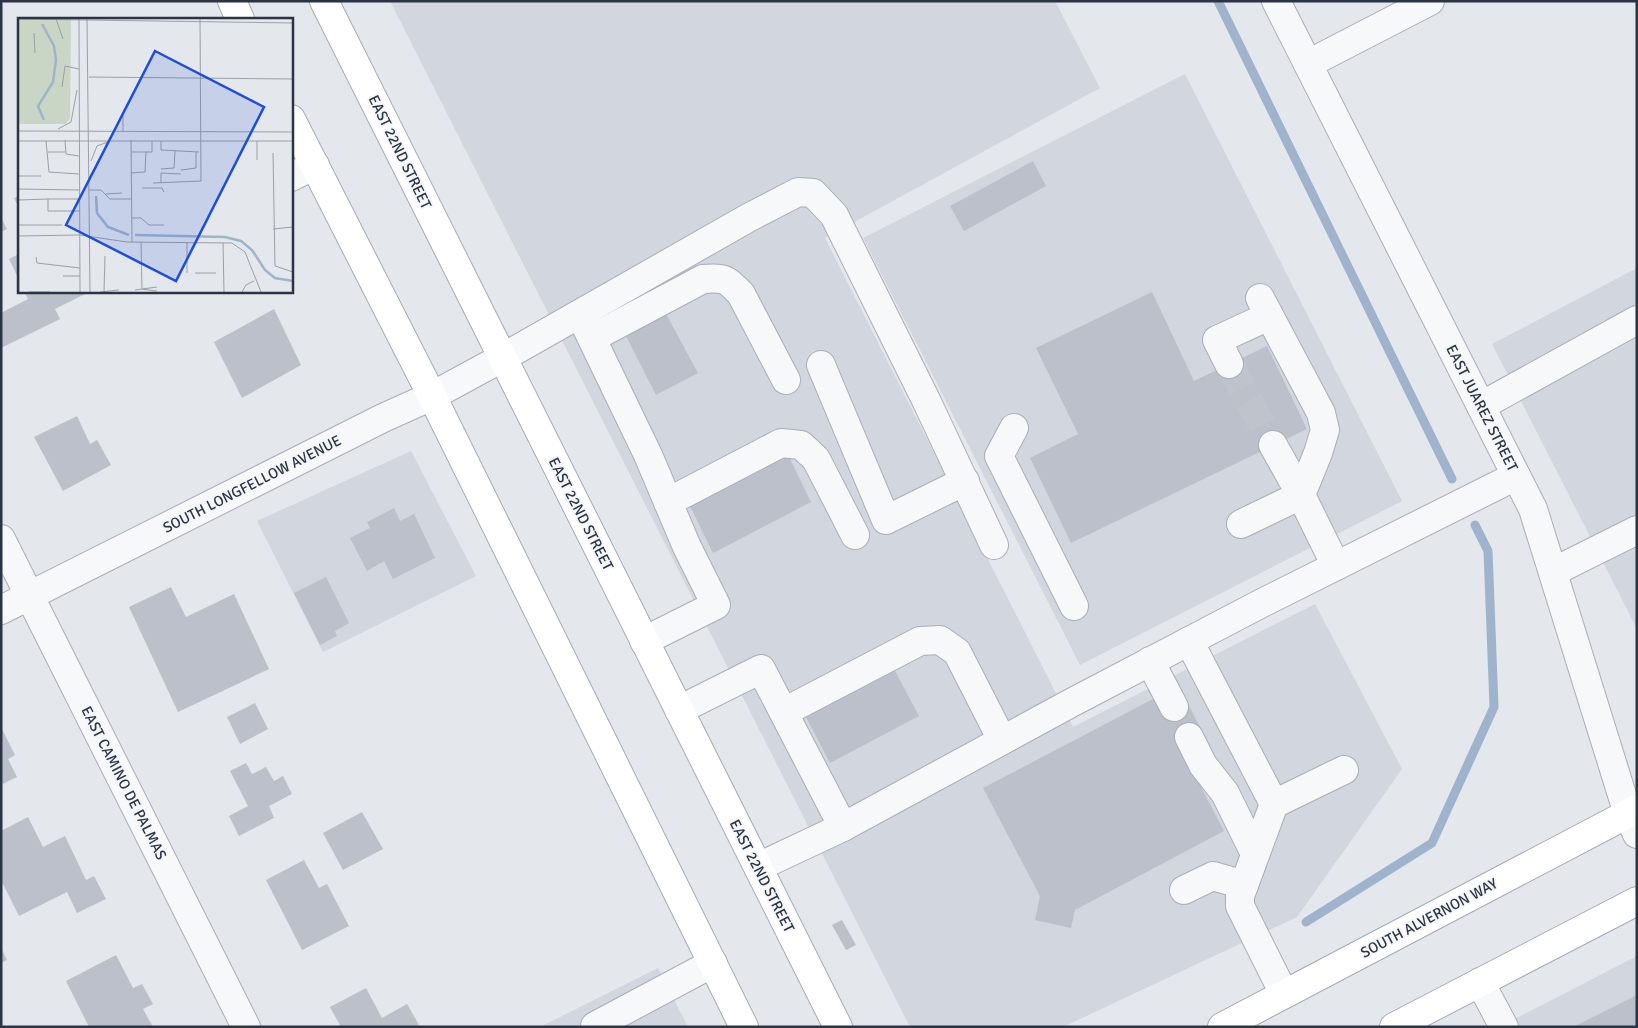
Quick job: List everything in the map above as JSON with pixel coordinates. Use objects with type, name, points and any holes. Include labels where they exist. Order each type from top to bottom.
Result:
[{"type":"main road","points":[[232,1],[240,18]]},
{"type":"main road","name":"EAST 22ND STREET","points":[[324,1],[678,710],[838,1022]]},
{"type":"main road","points":[[292,122],[303,171],[432,396],[744,1027]]},
{"type":"main road","name":"SOUTH ALVERNON WAY","points":[[1222,1027],[1284,994],[1634,819]]},
{"type":"main road","points":[[1394,1027],[1637,901]]},
{"type":"street","name":"EAST JUAREZ STREET","points":[[1276,1],[1533,509],[1634,819]]},
{"type":"street","points":[[1308,64],[1430,1]]},
{"type":"street","points":[[586,326],[756,213],[798,192],[813,194],[834,215],[965,480],[994,545]]},
{"type":"street","points":[[586,326],[703,279],[721,278],[731,284],[741,294],[786,380]]},
{"type":"street","points":[[1229,364],[1218,340],[1265,307],[1321,413],[1325,430],[1301,495],[1242,524]]},
{"type":"street","points":[[1481,406],[1637,320]]},
{"type":"street","name":"SOUTH LONGFELLOW AVENUE","points":[[1,610],[374,422],[432,396],[502,358],[586,326]]},
{"type":"street","points":[[586,326],[648,455],[687,547],[716,605],[644,641]]},
{"type":"street","points":[[822,365],[886,520],[965,480]]},
{"type":"street","points":[[1014,428],[999,456],[1074,606]]},
{"type":"street","points":[[668,502],[781,443],[801,445],[816,459],[855,535]]},
{"type":"street","points":[[1273,446],[1301,495],[1336,566]]},
{"type":"street","points":[[758,867],[843,827],[1150,661],[1516,476]]},
{"type":"street","points":[[1553,572],[1637,530]]},
{"type":"street","name":"EAST CAMINO DE PALMAS","points":[[1,539],[246,1027]]},
{"type":"street","points":[[784,712],[920,641],[940,640],[957,652],[1002,740]]},
{"type":"street","points":[[1189,641],[1274,804]]},
{"type":"street","points":[[1150,661],[1174,707]]},
{"type":"street","points":[[678,710],[761,669],[843,827]]},
{"type":"street","points":[[1189,737],[1203,764],[1225,793],[1256,854]]},
{"type":"street","points":[[1284,994],[1240,906],[1240,896],[1274,804],[1344,770]]},
{"type":"street","points":[[1184,890],[1213,876],[1244,885]]},
{"type":"street","points":[[595,1026],[713,963]]},
{"type":"street","points":[[1480,982],[1504,1027]]},
{"type":"shaded area","points":[[390,1],[1055,1],[1100,88],[825,238],[1073,727],[1315,604],[1402,769],[1297,917],[1063,1027],[910,1027]]},
{"type":"shaded area","points":[[1185,74],[1402,501],[1080,665],[863,238]]},
{"type":"shaded area","points":[[1637,268],[1637,629],[1492,344]]},
{"type":"shaded area","points":[[411,451],[476,576],[323,652],[257,521]]},
{"type":"shaded area","points":[[1637,956],[1637,1027],[1499,1027]]},
{"type":"shaded area","points":[[658,968],[688,1027],[540,1027]]},
{"type":"building","points":[[1033,161],[1046,186],[964,231],[950,206]]},
{"type":"building","points":[[18,196],[18,206],[14,198]]},
{"type":"building","points":[[1,217],[7,229],[1,232]]},
{"type":"building","points":[[18,254],[18,278],[9,259]]},
{"type":"building","points":[[24,292],[89,292],[55,309],[60,319],[1,348],[1,313],[28,299]]},
{"type":"building","points":[[1152,292],[1194,381],[1267,346],[1307,429],[1071,543],[1030,458],[1078,434],[1036,348]]},
{"type":"building","points":[[274,309],[301,365],[242,398],[214,342]]},
{"type":"building","points":[[666,314],[698,373],[656,395],[626,336]]},
{"type":"building","points":[[77,416],[90,444],[97,440],[111,465],[63,491],[34,437]]},
{"type":"building","points":[[787,453],[811,502],[713,553],[689,504]]},
{"type":"building","points":[[394,508],[400,521],[414,514],[435,558],[393,579],[384,561],[367,571],[350,538],[370,528],[367,522]]},
{"type":"building","points":[[326,577],[349,623],[335,631],[337,636],[320,645],[294,593]]},
{"type":"building","points":[[171,587],[186,617],[234,594],[269,669],[178,712],[129,607]]},
{"type":"building","points":[[894,669],[919,716],[830,763],[805,715]]},
{"type":"building","points":[[1155,698],[1186,700],[1202,731],[1178,743],[1224,831],[1075,910],[1071,928],[1035,920],[1040,896],[983,788]]},
{"type":"building","points":[[255,703],[268,729],[240,744],[227,717]]},
{"type":"building","points":[[1,727],[15,755],[8,759],[17,777],[3,784],[1,780]]},
{"type":"building","points":[[246,763],[252,774],[266,767],[274,781],[283,776],[292,794],[269,806],[274,818],[239,836],[229,816],[248,806],[230,771]]},
{"type":"building","points":[[362,812],[383,849],[343,870],[323,833]]},
{"type":"building","points":[[28,817],[43,847],[65,836],[86,880],[94,876],[106,899],[77,913],[67,892],[19,916],[1,880],[1,831]]},
{"type":"building","points":[[304,860],[319,888],[327,884],[349,926],[302,950],[266,880]]},
{"type":"building","points":[[842,920],[856,945],[846,950],[832,925]]},
{"type":"building","points":[[1,948],[7,960],[1,963]]},
{"type":"building","points":[[116,955],[133,988],[142,984],[153,1004],[143,1009],[153,1027],[89,1027],[66,981]]},
{"type":"building","points":[[366,988],[382,1018],[407,1004],[419,1025],[415,1027],[341,1027],[330,1007]]},
{"type":"building","points":[[1637,995],[1637,1027],[1573,1027]]},
{"type":"waterway","points":[[1218,1],[1452,479]]},
{"type":"waterway","points":[[1306,922],[1432,843],[1494,707],[1488,551],[1475,525]]},
{"type":"tunnel","points":[[1229,364],[1273,445]]}]
